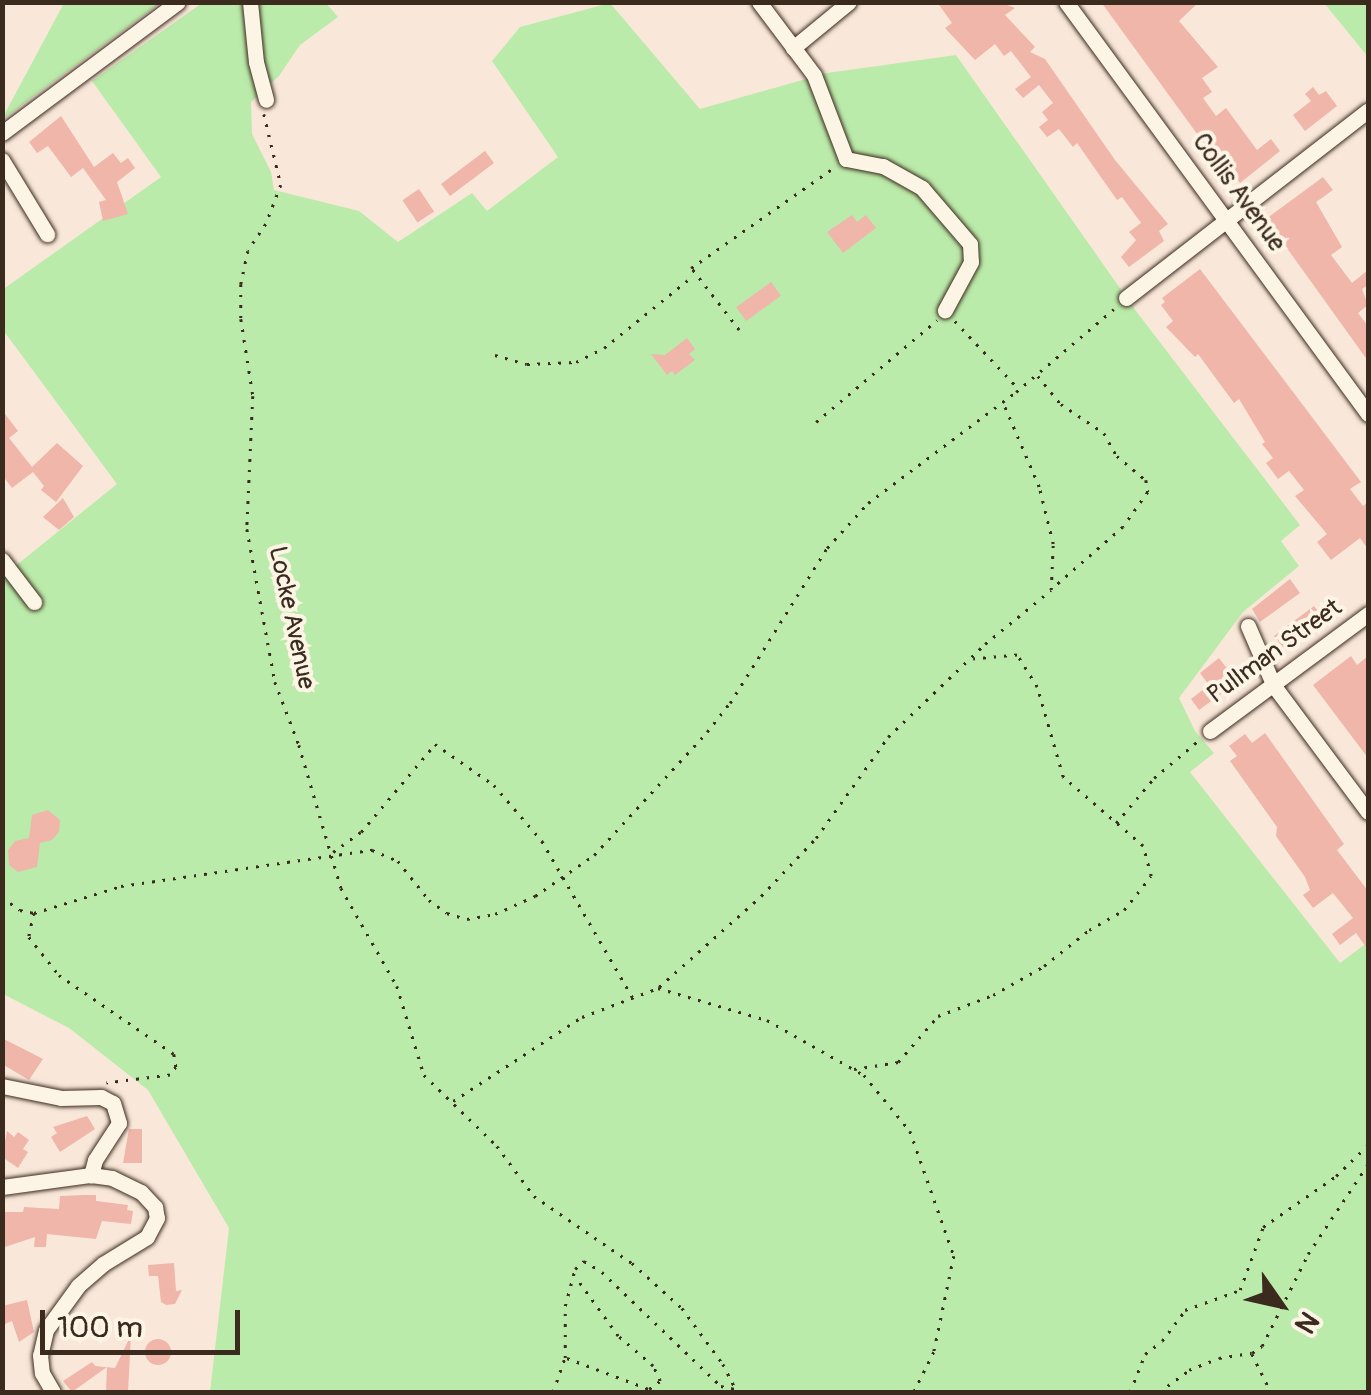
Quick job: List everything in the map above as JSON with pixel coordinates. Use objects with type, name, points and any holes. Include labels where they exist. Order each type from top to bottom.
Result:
[{"type":"street","points":[[2,133],[178,2]]},
{"type":"street","points":[[250,2],[256,62],[266,100]]},
{"type":"street","points":[[759,2],[814,75],[846,160],[884,166],[922,188],[957,224],[970,244],[972,262],[945,310]]},
{"type":"street","points":[[793,48],[849,2]]},
{"type":"street","name":"Collis Avenue","points":[[1066,2],[1368,414]]},
{"type":"street","points":[[1126,298],[1368,110]]},
{"type":"street","points":[[2,160],[48,234]]},
{"type":"street","points":[[2,560],[34,602]]},
{"type":"street","name":"Pullman Street","points":[[1210,730],[1368,614]]},
{"type":"street","points":[[1248,626],[1274,686],[1368,812]]},
{"type":"street","points":[[2,1086],[113,1103],[118,1123],[95,1160],[91,1175]]},
{"type":"street","points":[[2,1187],[91,1175],[112,1178],[141,1192],[154,1207],[156,1218],[147,1237],[103,1264],[52,1321],[40,1355],[42,1373],[53,1392]]},
{"type":"path","name":"Locke Avenue","points":[[266,100],[263,123],[271,155],[281,170],[282,185],[266,224],[248,251],[241,284],[241,319],[253,396],[247,529],[275,682],[340,888],[397,986],[424,1075],[497,1146],[534,1196],[632,1263],[682,1308],[724,1364],[737,1391]]},
{"type":"path","points":[[739,330],[691,268],[846,160]]},
{"type":"path","points":[[495,355],[527,364],[576,362],[604,348],[696,274]]},
{"type":"path","points":[[2,897],[20,910],[34,913],[122,886],[372,850],[387,854],[428,900],[447,913],[467,918],[495,914],[566,878],[594,855],[730,703],[806,578],[837,537],[893,482],[1019,389],[1126,298]]},
{"type":"path","points":[[816,422],[945,310],[1019,389]]},
{"type":"path","points":[[452,1102],[582,1017],[658,988],[761,896],[816,838],[888,736],[968,659],[1123,526],[1148,492],[1146,480],[1117,456],[1104,433],[1061,404],[1037,374]]},
{"type":"path","points":[[1002,402],[1039,487],[1054,544],[1051,590]]},
{"type":"path","points":[[852,1069],[898,1062],[938,1016],[993,995],[1124,910],[1150,876],[1142,846],[1062,777],[1037,687],[1016,654],[968,659]]},
{"type":"path","points":[[1116,823],[1154,778],[1210,730]]},
{"type":"path","points":[[332,853],[360,832],[435,744],[494,785],[542,840],[633,998]]},
{"type":"path","points":[[34,913],[29,938],[39,955],[59,975],[174,1054],[176,1067],[170,1075],[102,1084],[83,1096]]},
{"type":"path","points":[[658,988],[767,1020],[864,1076],[910,1130],[954,1256],[934,1352],[914,1392]]},
{"type":"path","points":[[1130,1392],[1145,1354],[1162,1341],[1185,1310],[1240,1290],[1263,1227],[1336,1176],[1368,1144]]},
{"type":"path","points":[[1160,1392],[1189,1370],[1219,1358],[1252,1353],[1262,1346],[1308,1254],[1368,1164]]},
{"type":"path","points":[[553,1392],[565,1358],[565,1306],[574,1275],[584,1260],[602,1272],[721,1386],[737,1391]]},
{"type":"path","points":[[565,1358],[649,1389],[660,1381],[653,1366],[618,1336],[574,1275]]},
{"type":"path","points":[[1252,1353],[1271,1392]]},
{"type":"green space","points":[[64,3],[160,3],[3,119],[3,117]]},
{"type":"green space","points":[[202,3],[326,3],[338,17],[300,45],[279,76],[251,102],[252,134],[271,172],[274,190],[359,211],[398,242],[472,193],[487,211],[558,157],[492,61],[520,27],[610,3],[700,109],[827,73],[956,55],[1136,311],[1300,525],[1281,541],[1299,566],[1243,612],[1179,698],[1195,731],[1214,753],[1190,772],[1340,963],[1368,942],[1368,1392],[210,1392],[229,1228],[148,1090],[69,1028],[3,994],[3,576],[117,484],[3,330],[2,290],[161,177],[92,81]]},
{"type":"green space","points":[[1324,3],[1368,3],[1368,57]]},
{"type":"building","points":[[937,2],[1000,2],[1015,8],[1005,15],[1035,47],[1030,52],[1045,59],[1115,160],[1168,224],[1159,231],[1164,241],[1129,267],[1121,257],[1136,240],[1129,232],[1141,223],[1122,197],[1117,200],[1077,143],[1073,147],[1059,129],[1047,137],[1039,127],[1048,120],[1042,112],[1053,103],[1039,85],[1023,98],[1015,89],[1031,77],[1011,51],[1004,56],[995,44],[975,60],[945,28],[952,23]]},
{"type":"building","points":[[1101,2],[1199,2],[1179,21],[1218,67],[1202,78],[1212,92],[1203,98],[1216,116],[1226,108],[1257,150],[1271,139],[1280,151],[1240,183],[1231,171],[1227,175]]},
{"type":"building","points":[[1313,87],[1319,95],[1326,91],[1337,106],[1305,131],[1293,115],[1311,101],[1305,94]]},
{"type":"building","points":[[61,116],[94,167],[113,153],[121,163],[128,158],[135,168],[117,182],[128,214],[103,221],[99,202],[106,200],[83,168],[71,177],[48,146],[37,153],[29,142]]},
{"type":"building","points":[[485,151],[494,163],[450,196],[441,184]]},
{"type":"building","points":[[1323,177],[1333,190],[1316,202],[1342,247],[1331,255],[1352,283],[1368,270],[1368,285],[1362,289],[1368,305],[1358,313],[1368,326],[1368,361],[1266,219]]},
{"type":"building","points":[[419,189],[434,211],[418,223],[402,200]]},
{"type":"building","points":[[852,215],[857,222],[866,215],[876,228],[843,253],[827,232]]},
{"type":"building","points":[[1200,269],[1361,482],[1350,489],[1363,506],[1368,502],[1368,549],[1360,538],[1331,560],[1317,542],[1327,534],[1295,496],[1304,490],[1289,471],[1278,479],[1266,463],[1273,458],[1239,399],[1234,403],[1198,354],[1195,357],[1166,327],[1173,321],[1161,305],[1165,302],[1162,298]]},
{"type":"building","points":[[771,282],[781,296],[746,321],[736,307]]},
{"type":"building","points":[[687,338],[695,349],[689,354],[695,360],[675,375],[672,371],[667,375],[651,354],[665,355]]},
{"type":"building","points":[[2,410],[18,431],[9,438],[32,467],[57,443],[83,466],[56,502],[41,490],[44,486],[33,472],[12,488],[2,475]]},
{"type":"building","points":[[63,498],[74,517],[59,530],[43,517]]},
{"type":"building","points":[[1290,579],[1300,593],[1260,622],[1252,609]]},
{"type":"building","points":[[1314,606],[1322,617],[1315,623],[1318,627],[1286,651],[1274,636]]},
{"type":"building","points":[[1351,656],[1357,665],[1368,656],[1368,758],[1313,685]]},
{"type":"building","points":[[1219,658],[1237,682],[1199,710],[1191,699],[1209,685],[1200,673]]},
{"type":"building","points":[[1265,733],[1344,844],[1337,850],[1368,891],[1368,950],[1356,933],[1340,945],[1332,934],[1353,918],[1333,893],[1313,908],[1303,895],[1310,890],[1305,877],[1276,836],[1277,827],[1230,761],[1237,756],[1229,746],[1245,734],[1252,743]]},
{"type":"building","points":[[48,810],[60,820],[59,832],[52,840],[40,843],[37,867],[18,872],[9,865],[8,850],[15,841],[29,838],[32,815]]},
{"type":"building","points":[[2,1038],[43,1059],[29,1080],[2,1064]]},
{"type":"building","points":[[87,1116],[95,1129],[60,1152],[51,1137],[57,1133],[53,1127]]},
{"type":"building","points":[[129,1129],[142,1129],[142,1163],[123,1163]]},
{"type":"building","points":[[7,1131],[14,1137],[18,1132],[29,1140],[23,1149],[28,1152],[18,1168],[2,1157]]},
{"type":"building","points":[[96,1195],[96,1201],[128,1205],[127,1210],[133,1211],[131,1224],[102,1221],[96,1239],[47,1234],[46,1247],[34,1247],[35,1237],[2,1248],[2,1212],[23,1212],[24,1207],[59,1209],[60,1196]]},
{"type":"building","points":[[174,1263],[176,1291],[182,1290],[175,1304],[166,1305],[161,1302],[158,1276],[149,1276],[148,1265]]},
{"type":"building","points":[[27,1300],[34,1332],[19,1342],[12,1321],[5,1324],[2,1306]]},
{"type":"building","points":[[131,1335],[128,1392],[106,1392],[107,1367],[115,1368]]},
{"type":"building","points":[[158,1339],[167,1343],[171,1352],[167,1361],[158,1365],[149,1361],[145,1352],[149,1343]]},
{"type":"building","points":[[92,1362],[107,1367],[72,1392],[63,1381]]}]
